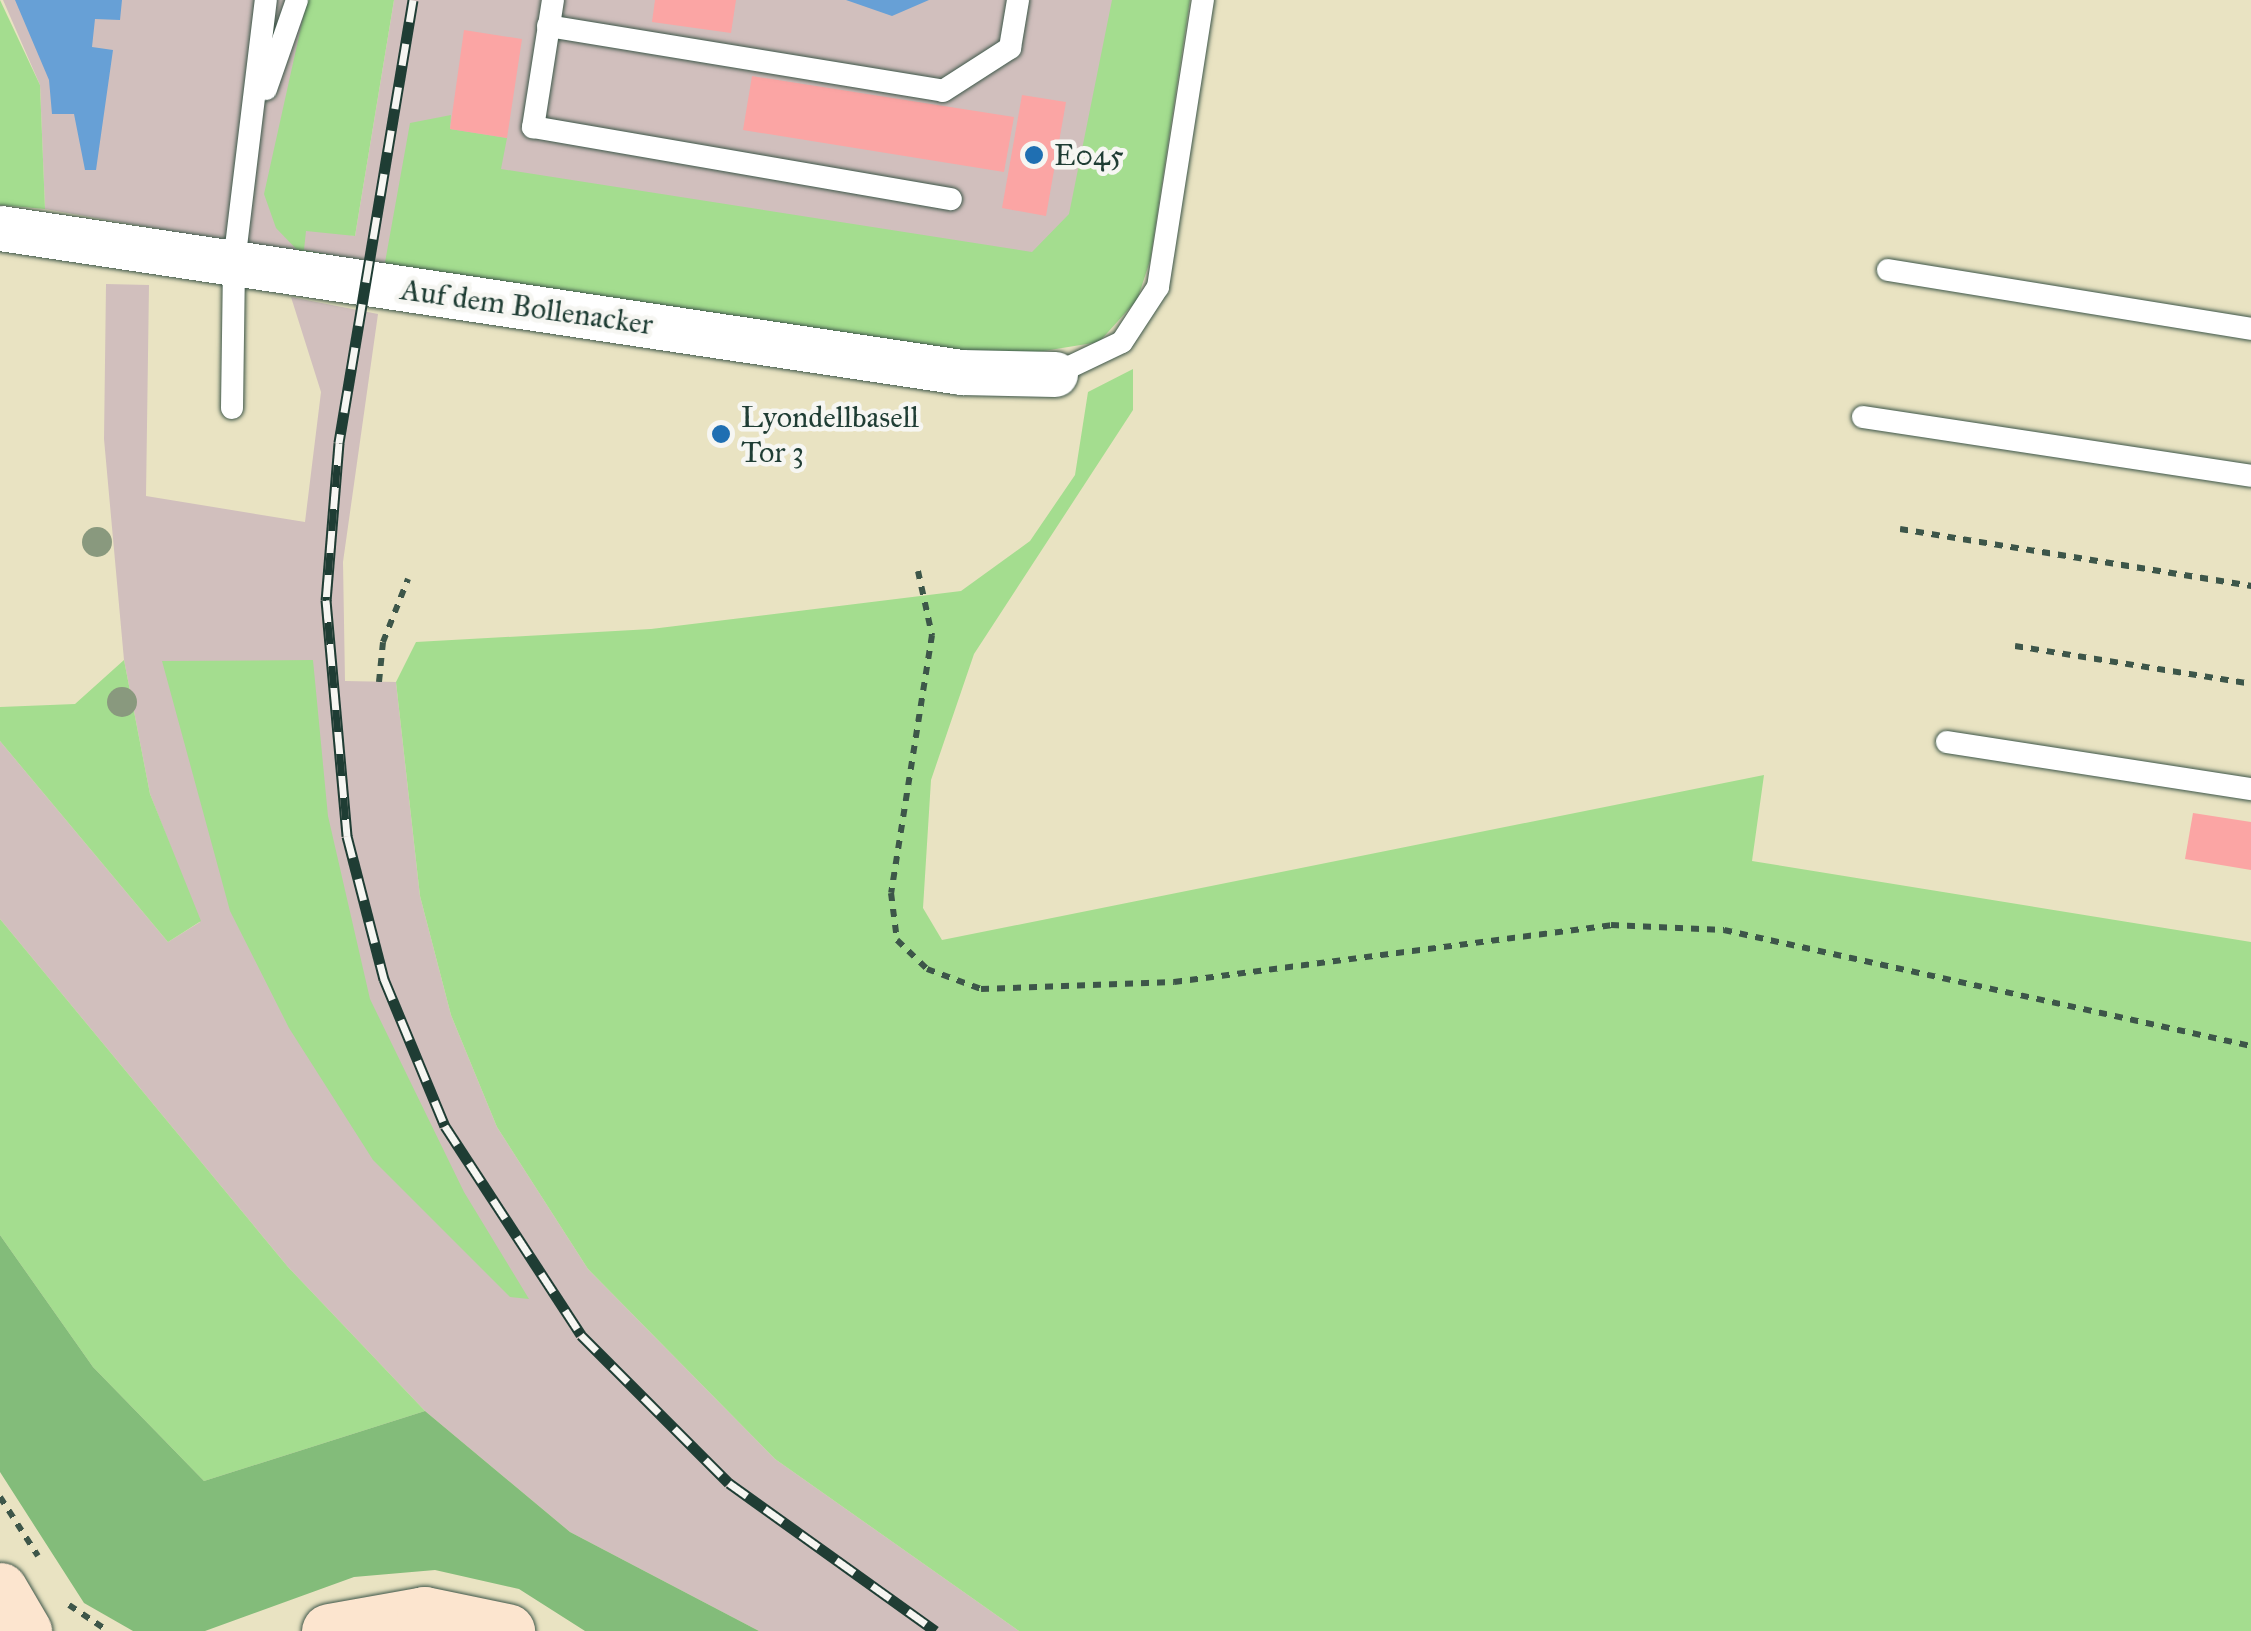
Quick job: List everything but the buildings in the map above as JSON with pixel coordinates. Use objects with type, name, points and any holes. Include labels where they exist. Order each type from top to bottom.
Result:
[{"type":"main road","points":[[0,1590],[24,1631]]},
{"type":"main road","points":[[330,1631],[424,1614],[507,1631]]},
{"type":"street","name":"Auf dem Bollenacker","points":[[0,228],[961,372],[1055,374]]},
{"type":"lane","points":[[232,408],[234,263],[256,115],[266,0]]},
{"type":"lane","points":[[256,115],[297,0]]},
{"type":"lane","points":[[552,0],[534,127],[952,199]]},
{"type":"lane","points":[[548,26],[943,91],[1010,48],[1018,0]]},
{"type":"lane","points":[[1055,374],[1122,342],[1158,287],[1203,0]]},
{"type":"lane","points":[[1888,270],[2251,329]]},
{"type":"lane","points":[[1863,418],[2251,476]]},
{"type":"lane","points":[[1946,742],[2251,789]]},
{"type":"path","points":[[1900,529],[2251,586]]},
{"type":"path","points":[[918,571],[932,635],[891,893],[898,940],[927,969],[981,989],[1174,982],[1611,925],[1724,930],[2251,1046]]},
{"type":"path","points":[[379,682],[383,642],[408,579]]},
{"type":"path","points":[[2014,646],[2251,684]]},
{"type":"shaded area","points":[[3,0],[376,0],[335,232],[355,236],[394,0],[1177,0],[1134,257],[352,263],[45,209],[40,85]]},
{"type":"shaded area","points":[[106,284],[149,285],[146,496],[305,522],[321,392],[291,297],[378,314],[343,562],[345,681],[396,682],[420,896],[451,1015],[497,1127],[588,1269],[775,1459],[1019,1631],[759,1631],[570,1532],[425,1411],[288,1267],[0,919],[0,741],[168,942],[200,922],[150,794],[124,660],[104,439]]},
{"type":"green space","points":[[0,0],[40,85],[45,209],[0,205]]},
{"type":"green space","points":[[307,0],[394,0],[355,236],[306,231],[304,250],[352,259],[301,254],[276,228],[264,194]]},
{"type":"green space","points":[[1112,0],[1190,0],[1150,261],[1137,300],[1099,342],[995,359],[384,268],[410,123],[451,115],[450,129],[507,138],[501,169],[1032,252],[1069,214]]},
{"type":"green space","points":[[1133,369],[1133,410],[974,654],[931,780],[923,908],[942,940],[1764,775],[1752,861],[2251,942],[2251,1631],[1019,1631],[775,1459],[588,1269],[497,1127],[451,1015],[420,896],[396,682],[416,642],[651,629],[961,591],[1030,541],[1075,475],[1088,392]]},
{"type":"green space","points":[[124,660],[150,794],[201,921],[168,942],[0,741],[0,707],[75,704]]},
{"type":"green space","points":[[313,660],[328,816],[370,999],[464,1192],[529,1299],[510,1297],[373,1160],[289,1028],[230,911],[162,661]]},
{"type":"green space","points":[[0,919],[288,1267],[425,1411],[204,1481],[93,1367],[0,1235]]},
{"type":"green space","points":[[0,1235],[93,1367],[204,1481],[425,1411],[570,1532],[759,1631],[585,1631],[519,1589],[435,1570],[354,1577],[205,1631],[133,1631],[84,1603],[0,1472]]},
{"type":"water","points":[[15,0],[122,0],[120,20],[95,19],[92,47],[113,50],[96,170],[85,170],[74,114],[52,114],[49,80]]},
{"type":"water","points":[[846,0],[929,0],[892,16]]},
{"type":"railway","points":[[413,0],[339,443],[326,600],[347,836],[384,979],[445,1126],[581,1335],[729,1483],[936,1631]]},
{"type":"place","name":"E045","points":[[1034,155]]},
{"type":"place","name":"Lyondellbasell Tor 3","points":[[721,434]]}]
